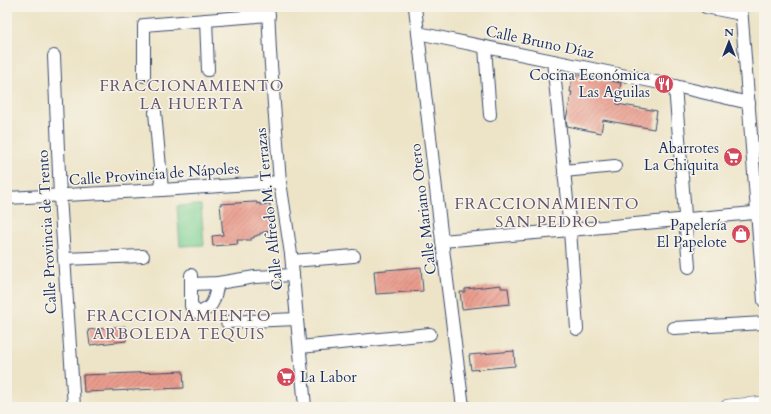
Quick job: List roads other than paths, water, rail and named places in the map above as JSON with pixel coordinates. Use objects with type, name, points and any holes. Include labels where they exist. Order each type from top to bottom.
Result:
[{"type":"street","name":"Calle Mariano Otero","points":[[416,7],[442,241],[463,407]]},
{"type":"street","points":[[706,7],[741,10],[749,103],[761,212],[764,301]]},
{"type":"street","points":[[144,76],[144,25],[206,20],[268,11]]},
{"type":"street","name":"Calle Alfredo M. Terrazas","points":[[268,11],[270,60],[280,182],[292,261],[304,407]]},
{"type":"street","points":[[206,20],[208,70]]},
{"type":"street","name":"Calle Bruno Díaz","points":[[418,33],[675,86],[749,103]]},
{"type":"street","points":[[485,47],[490,115]]},
{"type":"street","name":"Calle Provincia de Trento","points":[[54,56],[60,196],[74,407]]},
{"type":"street","points":[[553,61],[570,230],[577,329]]},
{"type":"street","points":[[675,86],[689,267]]},
{"type":"street","points":[[155,112],[162,190]]},
{"type":"street","points":[[564,171],[615,166]]},
{"type":"street","name":"Calle Provincia de Nápoles","points":[[7,198],[280,182]]},
{"type":"street","points":[[442,241],[761,212]]},
{"type":"street","points":[[64,259],[143,256]]},
{"type":"street","points":[[292,261],[354,256]]},
{"type":"street","points":[[218,283],[212,304],[206,310],[198,312],[191,306],[191,279],[218,283],[255,277],[293,275]]},
{"type":"street","points":[[227,322],[297,319]]},
{"type":"street","points":[[674,328],[764,322]]},
{"type":"street","points":[[300,347],[430,334]]},
{"type":"street","points":[[728,407],[764,404]]},
{"type":"place","name":"Cocina Económica Las Aguilas","points":[[664,84]]},
{"type":"place","name":"Abarrotes La Chiquita","points":[[733,157]]},
{"type":"place","name":"Papelería El Papelote","points":[[741,234]]},
{"type":"place","name":"La Labor","points":[[286,377]]},
{"type":"district","name":"FRACCIONAMIENTO LA HUERTA","points":[[192,95]]},
{"type":"district","name":"FRACCIONAMIENTO SAN PEDRO","points":[[547,213]]},
{"type":"district","name":"FRACCIONAMIENTO ARBOLEDA TEQUIS","points":[[179,325]]}]
